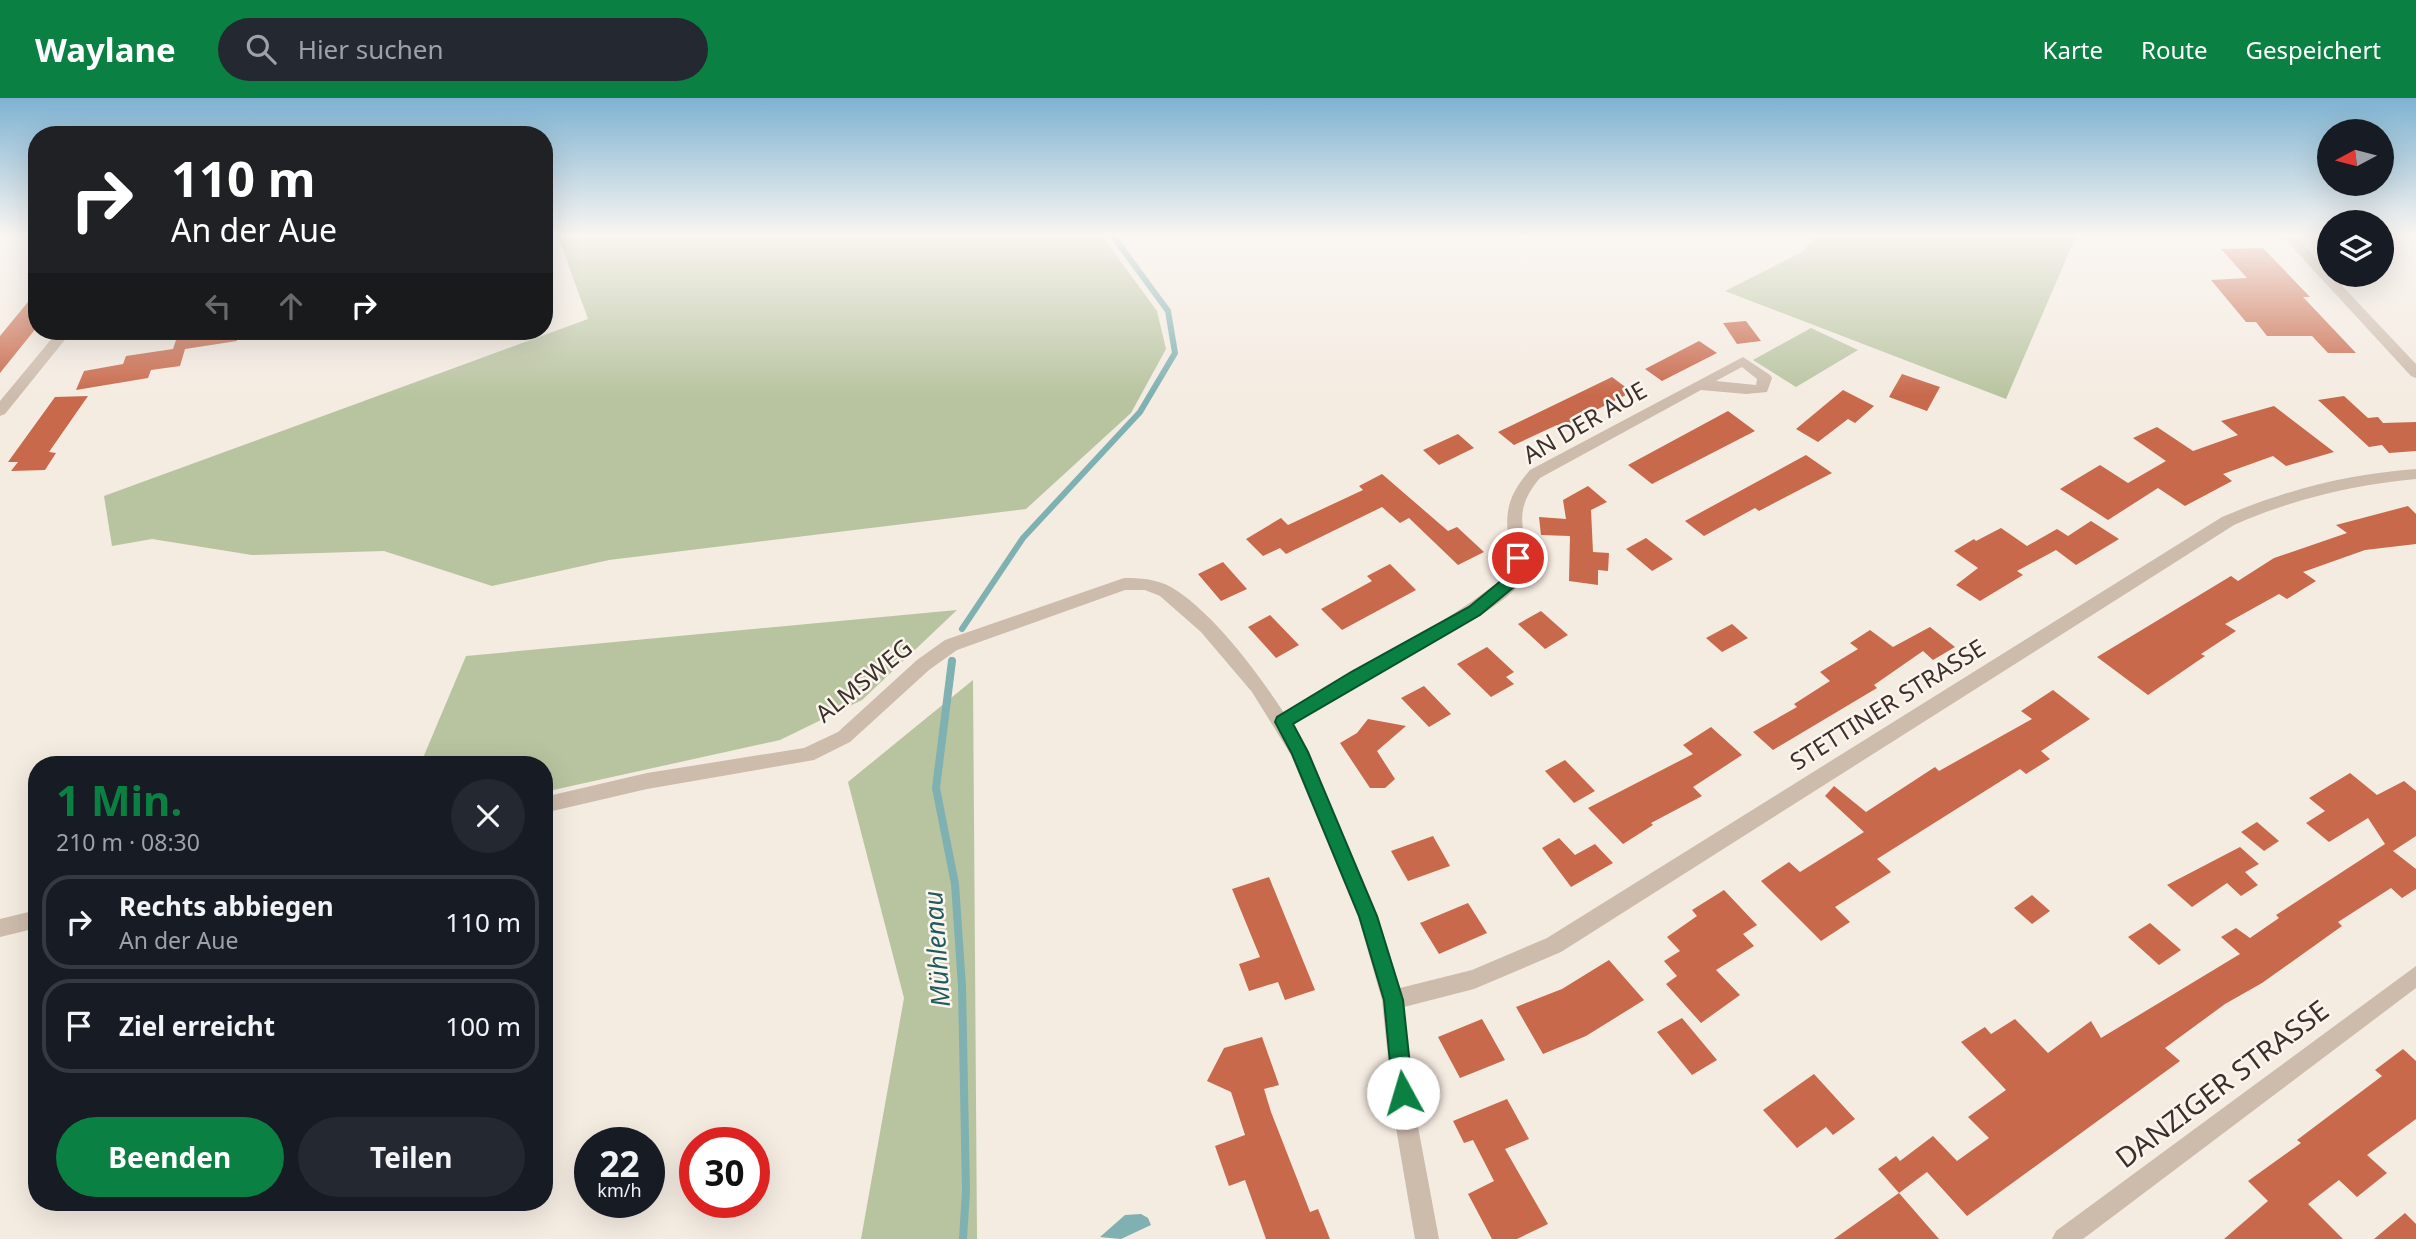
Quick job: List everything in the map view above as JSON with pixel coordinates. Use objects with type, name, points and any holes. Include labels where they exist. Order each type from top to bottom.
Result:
[{"type":"street","points":[[2338,289],[2416,373]]},
{"type":"street","points":[[0,411],[58,340]]},
{"type":"street","name":"AN DER AUE","points":[[1283,722],[1356,677],[1475,611],[1515,578],[1518,558],[1513,515],[1521,491],[1535,474],[1698,385]]},
{"type":"street","name":"STETTINER STRASSE","points":[[1394,1000],[1474,979],[1554,945],[2228,521],[2258,507],[2315,488],[2369,478],[2416,474]]},
{"type":"street","name":"ALMSWEG","points":[[553,803],[647,781],[807,755],[844,737],[923,665],[951,645],[1124,583],[1146,584],[1166,592],[1207,627],[1283,722]]},
{"type":"street","points":[[1283,722],[1305,765],[1368,916],[1394,1000],[1405,1116],[1427,1239]]},
{"type":"street","points":[[0,928],[28,921]]},
{"type":"street","name":"DANZIGER STRASSE","points":[[2064,1239],[2416,976]]},
{"type":"green space","points":[[577,289],[1141,289],[1157,311],[1166,349],[1131,413],[1026,509],[609,560],[492,586],[384,551],[252,555],[152,539],[112,546],[104,496],[531,340],[553,340],[553,332],[588,319]]},
{"type":"green space","points":[[1728,289],[2053,289],[2006,399],[1725,291]]},
{"type":"green space","points":[[1811,328],[1858,350],[1796,387],[1753,360]]},
{"type":"green space","points":[[957,610],[862,700],[780,740],[553,790],[553,756],[424,756],[466,656]]},
{"type":"green space","points":[[973,680],[977,1239],[861,1239],[904,998],[848,782]]},
{"type":"water","points":[[1141,1214],[1148,1218],[1151,1225],[1121,1239],[1100,1237],[1125,1215]]},
{"type":"building","points":[[2219,289],[2303,289],[2310,297],[2303,297],[2356,353],[2328,353],[2312,336],[2267,336],[2256,322],[2246,322]]},
{"type":"building","points":[[28,302],[28,338],[0,373],[0,336]]},
{"type":"building","points":[[1746,321],[1761,341],[1737,344],[1723,323]]},
{"type":"building","points":[[176,340],[237,340],[185,349],[180,366],[151,370],[148,378],[76,390],[84,371],[123,364],[126,356],[173,349]]},
{"type":"building","points":[[1699,341],[1717,353],[1662,381],[1645,369]]},
{"type":"building","points":[[1902,374],[1940,387],[1927,411],[1889,397]]},
{"type":"building","points":[[1612,377],[1632,392],[1568,424],[1559,428],[1557,425],[1514,445],[1498,432]]},
{"type":"building","points":[[1843,390],[1874,406],[1855,423],[1848,419],[1818,442],[1796,429]]},
{"type":"building","points":[[88,396],[49,452],[56,453],[45,470],[11,471],[18,462],[8,462],[55,397]]},
{"type":"building","points":[[2344,396],[2368,418],[2378,417],[2383,423],[2416,422],[2416,451],[2389,453],[2382,445],[2369,447],[2318,400]]},
{"type":"building","points":[[2274,406],[2334,452],[2286,466],[2273,456],[2223,474],[2232,481],[2185,506],[2158,488],[2108,520],[2060,489],[2100,465],[2128,483],[2166,461],[2133,438],[2157,427],[2193,451],[2238,435],[2221,421]]},
{"type":"building","points":[[1728,411],[1755,431],[1652,484],[1628,465]]},
{"type":"building","points":[[1458,434],[1474,448],[1439,465],[1423,450]]},
{"type":"building","points":[[1806,455],[1832,473],[1759,511],[1755,508],[1704,536],[1685,521]]},
{"type":"building","points":[[1382,474],[1448,531],[1457,527],[1484,552],[1458,565],[1409,518],[1400,523],[1382,507],[1286,554],[1280,548],[1263,556],[1246,539],[1281,518],[1288,525],[1363,490],[1359,486]]},
{"type":"building","points":[[1588,486],[1607,502],[1591,510],[1593,552],[1609,553],[1608,571],[1598,570],[1598,585],[1569,581],[1570,536],[1541,535],[1539,517],[1566,519],[1563,500]]},
{"type":"building","points":[[2408,506],[2416,514],[2416,544],[2365,550],[2303,572],[2316,581],[2287,599],[2279,594],[2225,624],[2236,631],[2148,695],[2097,657],[2231,576],[2238,581],[2274,558],[2347,533],[2336,525]]},
{"type":"building","points":[[2091,521],[2119,539],[2076,565],[2056,550],[2017,571],[2023,575],[1980,601],[1956,585],[1978,568],[1954,551],[1974,539],[1976,541],[2001,528],[2027,546],[2057,529],[2068,536]]},
{"type":"building","points":[[1646,538],[1673,559],[1652,571],[1626,549]]},
{"type":"building","points":[[1223,562],[1247,589],[1221,601],[1198,574]]},
{"type":"building","points":[[1390,564],[1416,590],[1342,630],[1321,609],[1372,581],[1367,576]]},
{"type":"building","points":[[1541,611],[1568,635],[1545,649],[1518,624]]},
{"type":"building","points":[[1270,615],[1299,645],[1276,658],[1248,627]]},
{"type":"building","points":[[1732,624],[1748,638],[1722,652],[1706,638]]},
{"type":"building","points":[[1930,627],[1955,647],[1933,660],[1923,651],[1874,685],[1877,688],[1773,750],[1753,732],[1797,707],[1794,704],[1830,681],[1820,672],[1858,649],[1850,643],[1870,630],[1893,647]]},
{"type":"building","points":[[1487,647],[1514,672],[1506,677],[1514,684],[1491,697],[1457,664]]},
{"type":"building","points":[[1424,686],[1451,714],[1429,727],[1401,698]]},
{"type":"building","points":[[2053,690],[2090,719],[2041,751],[2050,759],[2026,774],[2020,769],[1877,859],[1891,872],[1835,907],[1850,922],[1821,941],[1761,881],[1789,862],[1800,872],[1864,832],[1825,796],[1834,786],[1866,812],[1935,767],[1939,771],[2032,719],[2021,711]]},
{"type":"building","points":[[1368,719],[1406,726],[1377,751],[1395,779],[1385,788],[1370,788],[1340,743],[1357,733]]},
{"type":"building","points":[[1711,727],[1742,755],[1693,787],[1702,796],[1651,823],[1653,825],[1623,844],[1588,808],[1693,754],[1683,745]]},
{"type":"building","points":[[1565,760],[1595,791],[1574,803],[1545,771]]},
{"type":"building","points":[[2350,773],[2377,795],[2404,781],[2416,791],[2416,836],[2393,851],[2416,869],[2416,889],[2402,898],[2391,888],[2338,922],[2342,926],[2262,983],[2225,1004],[2165,1048],[2180,1061],[1967,1216],[1927,1172],[1899,1193],[1878,1169],[1896,1156],[1900,1161],[1933,1136],[1957,1161],[1989,1138],[1968,1117],[2006,1090],[1961,1042],[1985,1027],[1991,1034],[2015,1019],[2048,1053],[2091,1021],[2101,1038],[2240,954],[2221,937],[2236,928],[2250,938],[2279,918],[2276,915],[2385,844],[2368,818],[2329,842],[2306,823],[2325,811],[2309,798]]},
{"type":"building","points":[[2257,822],[2279,841],[2264,851],[2241,832]]},
{"type":"building","points":[[1433,836],[1450,866],[1408,881],[1391,851]]},
{"type":"building","points":[[1559,838],[1575,855],[1595,844],[1613,863],[1571,887],[1542,848]]},
{"type":"building","points":[[2240,847],[2259,864],[2245,872],[2258,885],[2241,896],[2227,883],[2192,907],[2167,885]]},
{"type":"building","points":[[1269,877],[1315,990],[1285,1000],[1278,982],[1249,991],[1239,964],[1260,957],[1232,889]]},
{"type":"building","points":[[1724,890],[1757,925],[1743,934],[1754,946],[1716,970],[1740,995],[1701,1023],[1666,984],[1677,976],[1664,961],[1680,951],[1667,937],[1697,916],[1692,910]]},
{"type":"building","points":[[2032,895],[2050,911],[2032,924],[2014,908]]},
{"type":"building","points":[[1468,903],[1487,933],[1439,954],[1420,923]]},
{"type":"building","points":[[2150,923],[2181,950],[2159,965],[2128,937]]},
{"type":"building","points":[[1609,960],[1644,1000],[1586,1036],[1543,1054],[1516,1007],[1562,989]]},
{"type":"building","points":[[1682,1018],[1717,1060],[1692,1075],[1657,1032]]},
{"type":"building","points":[[1482,1019],[1505,1060],[1460,1078],[1438,1037]]},
{"type":"building","points":[[1262,1037],[1279,1085],[1264,1089],[1271,1112],[1310,1212],[1318,1209],[1330,1239],[1266,1239],[1245,1180],[1229,1186],[1215,1146],[1245,1135],[1231,1092],[1207,1081],[1224,1048]]},
{"type":"building","points":[[2403,1049],[2416,1061],[2416,1119],[2367,1155],[2387,1173],[2357,1197],[2339,1180],[2308,1204],[2343,1239],[2224,1239],[2268,1201],[2248,1181],[2301,1143],[2297,1140],[2382,1076],[2375,1070]]},
{"type":"building","points":[[1814,1074],[1855,1119],[1833,1135],[1826,1127],[1797,1148],[1763,1110]]},
{"type":"building","points":[[1507,1099],[1529,1139],[1505,1149],[1548,1224],[1517,1239],[1492,1239],[1468,1194],[1494,1181],[1473,1140],[1464,1143],[1453,1121]]},
{"type":"building","points":[[1899,1193],[1939,1239],[1834,1239]]},
{"type":"building","points":[[2405,1213],[2416,1224],[2416,1239],[2374,1239]]},
{"type":"waterway","name":"Mühlenau","points":[[962,629],[1023,538],[1140,412],[1175,353],[1168,311],[1152,289]]},
{"type":"waterway","name":"Mühlenau","points":[[952,661],[936,788],[955,884],[962,986],[966,1191],[963,1239]]},
{"type":"route","points":[[1403,1093],[1394,1000],[1368,916],[1322,803],[1283,722],[1356,677],[1475,611],[1515,578],[1518,558]]}]
